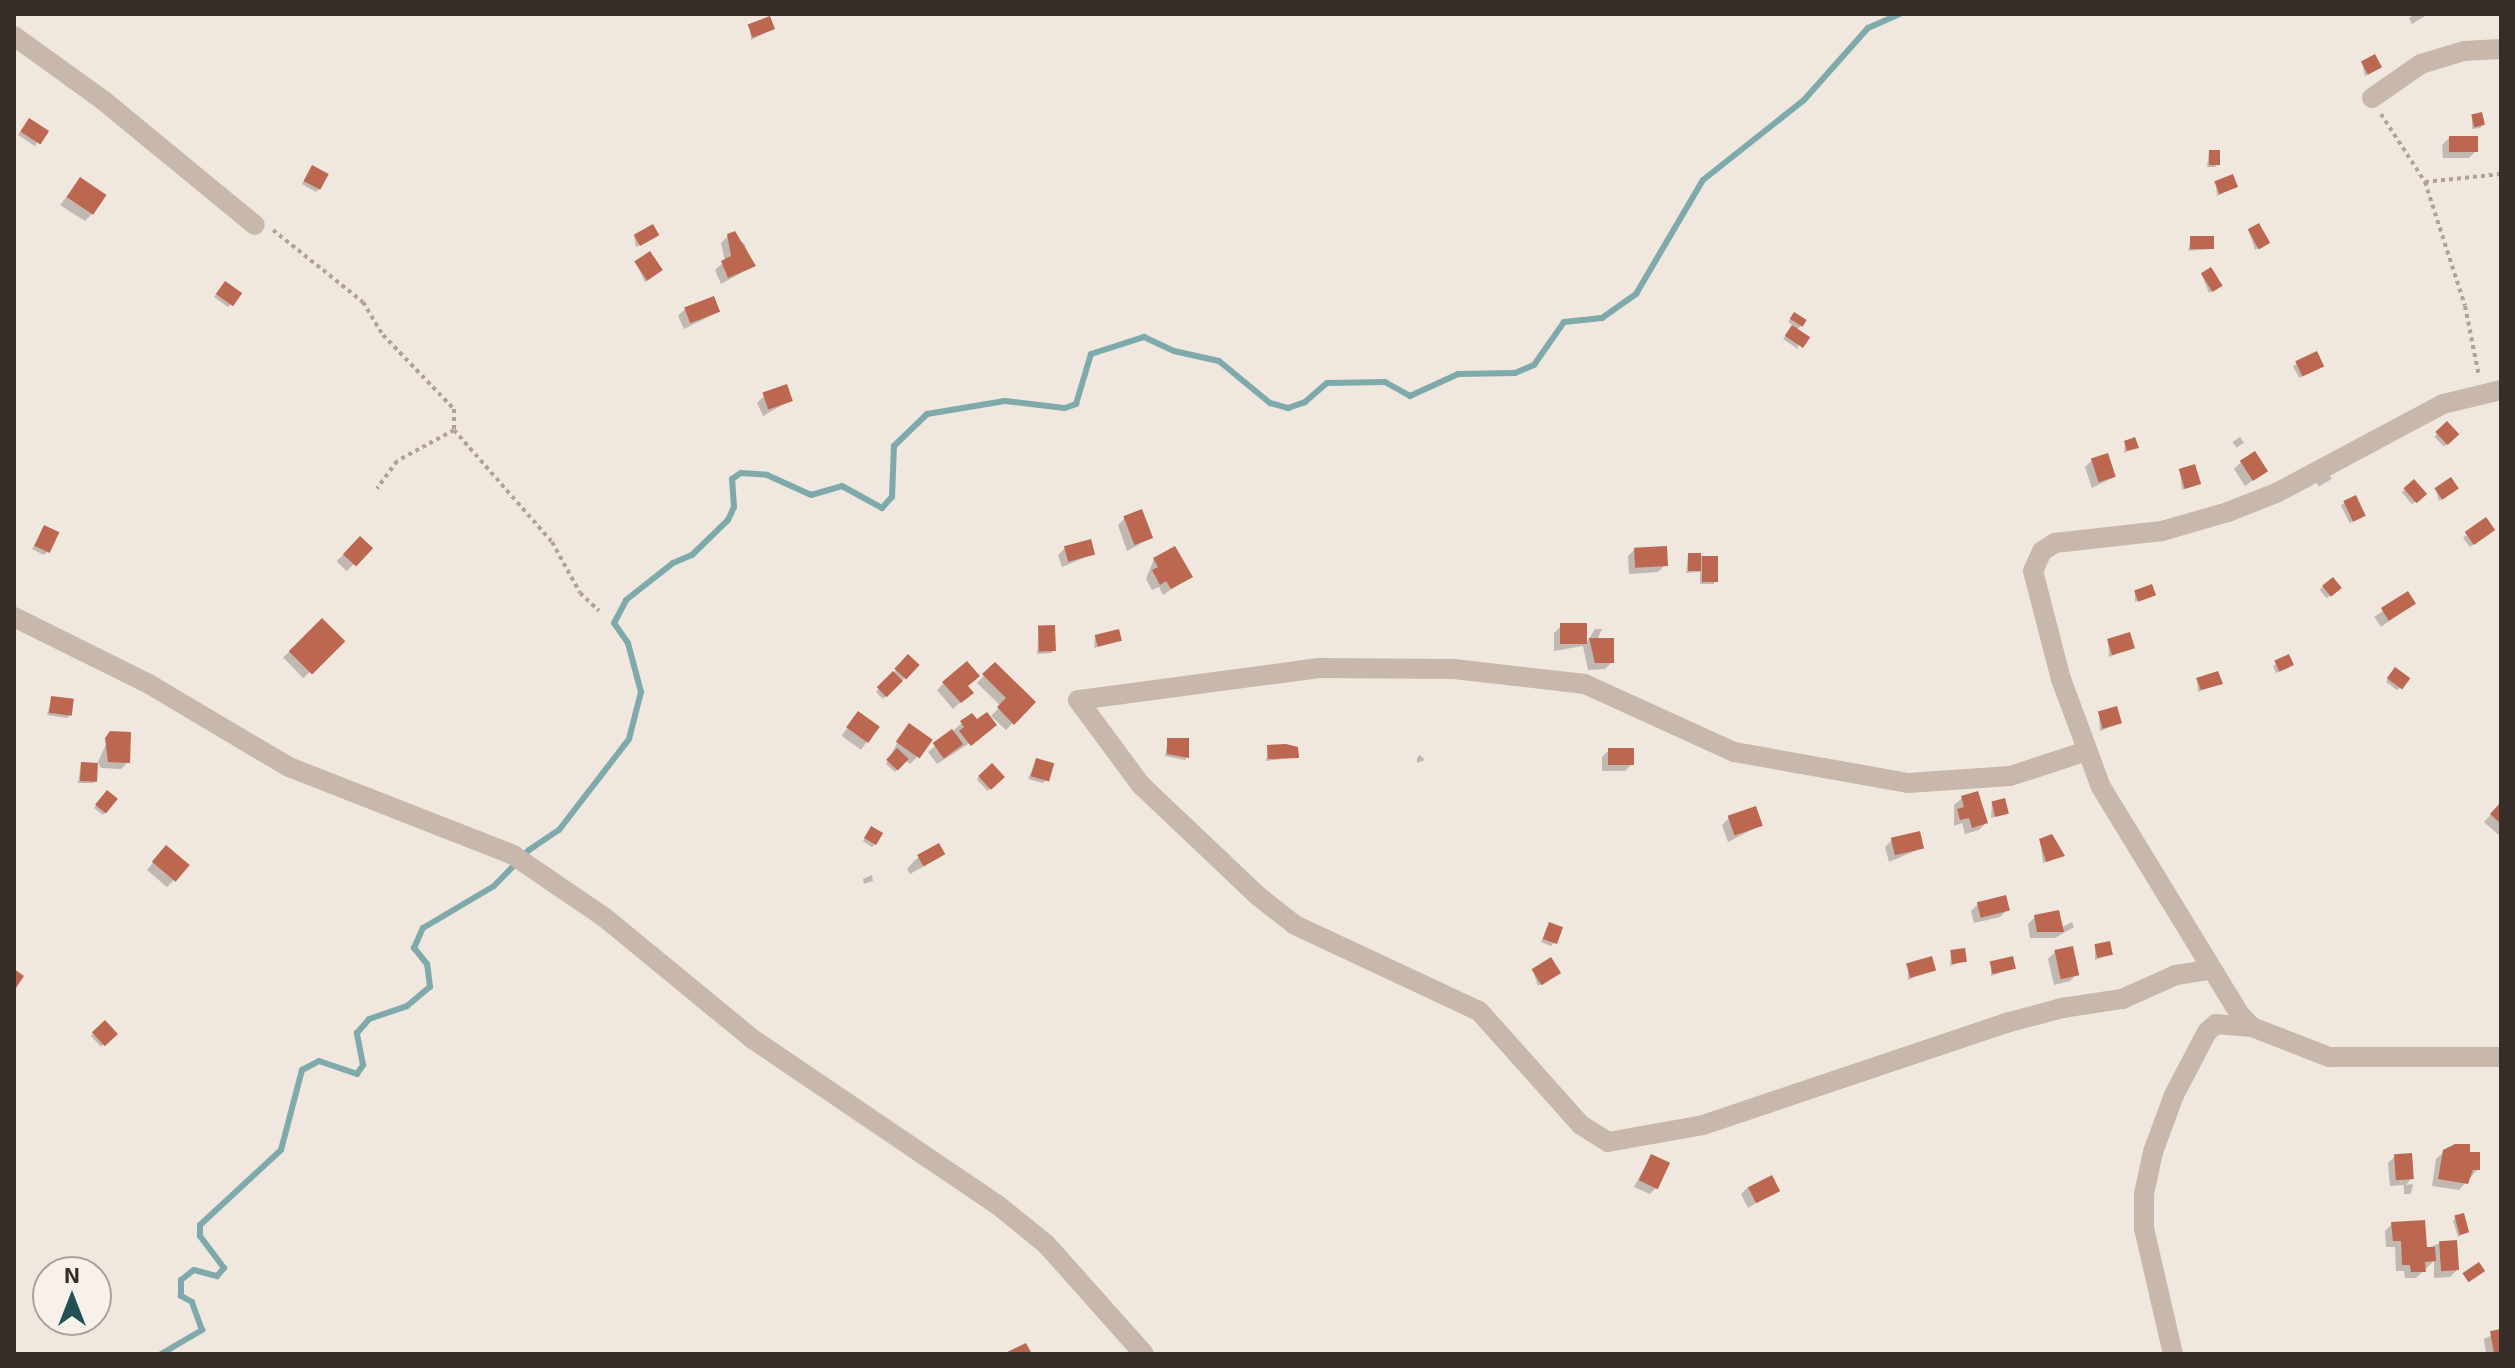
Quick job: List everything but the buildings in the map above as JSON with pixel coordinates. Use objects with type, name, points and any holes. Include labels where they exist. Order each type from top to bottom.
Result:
[{"type":"street","points":[[14,36],[178,159],[255,225]]},
{"type":"street","points":[[2372,98],[2421,64],[2464,51],[2501,49]]},
{"type":"street","points":[[2252,1027],[2209,970],[2136,852],[2087,751],[2035,590],[2033,571],[2042,551],[2055,543],[2162,531],[2228,512],[2276,493],[2443,404],[2491,391]]},
{"type":"street","points":[[14,617],[149,684],[289,767],[521,860],[604,917],[754,1040],[999,1206],[1046,1244],[1144,1354]]},
{"type":"street","points":[[2087,751],[2010,776],[1948,783],[1879,779],[1734,752],[1585,684],[1454,669],[1319,668],[1078,700],[1141,785],[1258,896],[1305,931],[1479,1011],[1581,1125],[1608,1142],[1703,1125],[2006,1023],[2062,1008],[2122,999],[2176,975],[2209,970]]},
{"type":"street","points":[[2173,1354],[2144,1228],[2144,1194],[2174,1095],[2211,1029],[2221,988]]},
{"type":"street","points":[[2211,1029],[2216,1024],[2252,1027],[2309,1051],[2344,1059],[2501,1057]]},
{"type":"path","points":[[2372,98],[2425,182],[2491,391]]},
{"type":"path","points":[[2425,182],[2501,174]]},
{"type":"path","points":[[255,225],[276,231],[363,302],[383,335],[454,409],[454,430],[552,542],[580,593],[599,611]]},
{"type":"path","points":[[377,489],[397,461],[454,430]]},
{"type":"waterway","points":[[161,1354],[202,1330],[192,1302],[181,1296],[181,1280],[194,1270],[217,1276],[224,1268],[200,1236],[200,1225],[281,1150],[302,1070],[319,1061],[357,1074],[363,1065],[357,1033],[369,1019],[407,1006],[430,987],[427,964],[414,948],[423,928],[494,886],[529,850],[559,830],[629,739],[641,692],[628,643],[614,623],[626,600],[673,563],[692,555],[728,520],[734,507],[732,479],[741,473],[767,475],[811,495],[842,486],[882,508],[892,497],[894,446],[927,414],[1005,401],[1065,408],[1076,404],[1091,354],[1144,337],[1174,351],[1219,361],[1270,403],[1288,408],[1305,402],[1327,383],[1385,382],[1410,396],[1458,374],[1515,373],[1534,365],[1564,322],[1602,318],[1636,294],[1703,180],[1804,100],[1868,28],[1899,14]]}]
